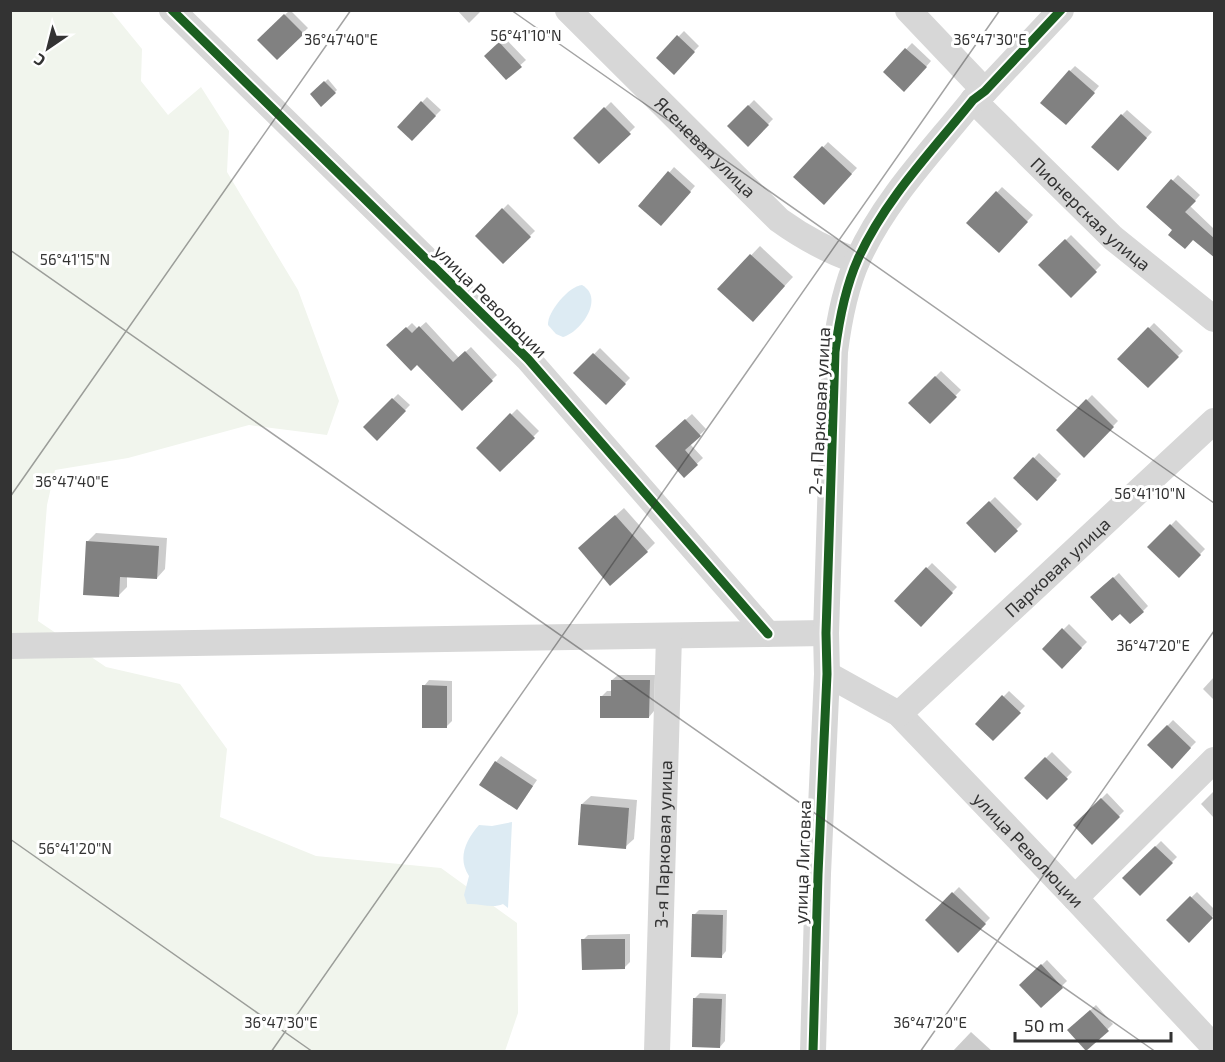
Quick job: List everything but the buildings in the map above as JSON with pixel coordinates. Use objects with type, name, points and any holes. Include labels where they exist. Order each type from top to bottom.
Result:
[{"type":"street","name":"Ясеневая улица","points":[[568,10],[779,220],[806,240],[857,261]]},
{"type":"street","name":"Пионерская улица","points":[[908,10],[979,95],[1113,238],[1215,319]]},
{"type":"street","name":"2-я Парковая улица","points":[[827,674],[826,633],[836,352],[839,323],[857,261],[888,206],[979,95],[1061,10]]},
{"type":"street","name":"улица Революции","points":[[175,12],[528,360],[768,634]]},
{"type":"street","name":"Парковая улица","points":[[898,714],[1215,421]]},
{"type":"street","points":[[10,646],[826,633]]},
{"type":"street","name":"3-я Парковая улица","points":[[657,1052],[669,636]]},
{"type":"street","name":"улица Революции","points":[[827,674],[898,714],[1215,1047]]},
{"type":"street","name":"улица Лиговка","points":[[813,1052],[818,862],[827,674]]},
{"type":"street","points":[[1075,898],[1215,760]]},
{"type":"shaded area","points":[[10,11],[111,11],[142,49],[141,81],[168,115],[201,87],[229,131],[227,172],[298,290],[339,401],[327,435],[249,425],[128,458],[55,470],[47,505],[38,621],[106,667],[180,684],[227,749],[220,817],[316,856],[441,868],[517,923],[518,1013],[505,1051],[11,1051]]},
{"type":"shaded area","points":[[582,285],[589,291],[591,298],[588,314],[577,329],[570,334],[563,337],[556,334],[548,325],[551,313],[565,295]]},
{"type":"shaded area","points":[[512,822],[508,908],[503,904],[494,906],[467,904],[464,895],[469,876],[465,869],[463,856],[470,837],[479,825],[492,826]]},
{"type":"cycle path","points":[[172,10],[528,359],[768,634]]},
{"type":"cycle path","points":[[813,1052],[827,674],[826,633],[835,352],[843,304],[858,259],[869,237],[896,196],[973,100],[985,91],[1061,10]]}]
